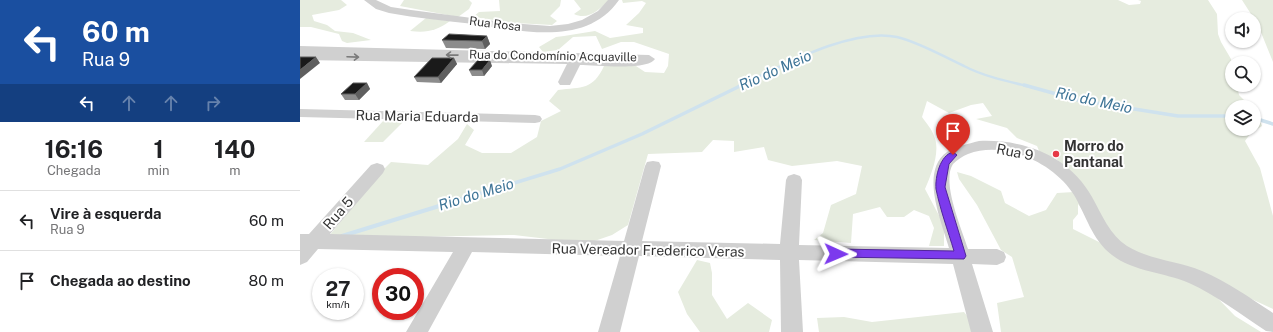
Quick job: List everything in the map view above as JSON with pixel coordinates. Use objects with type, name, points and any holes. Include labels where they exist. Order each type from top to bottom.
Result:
[{"type":"street","name":"Rua Rosa","points":[[369,0],[380,7],[389,10],[543,29],[573,26],[594,19],[608,10],[614,0]]},
{"type":"street","name":"Rua do Condomínio Acquaville","points":[[300,50],[330,54]]},
{"type":"street","name":"Rua do Condomínio Acquaville","points":[[300,56],[330,54],[577,58],[565,82]]},
{"type":"street","name":"Rua Maria Eduarda","points":[[300,113],[534,119]]},
{"type":"street","name":"Rua 9","points":[[982,332],[941,187],[945,164],[953,155],[966,149],[995,146],[1025,151],[1049,161],[1069,176],[1079,190],[1104,234],[1115,247],[1122,252],[1194,277],[1239,300],[1273,324]]},
{"type":"street","points":[[608,332],[653,166]]},
{"type":"street","name":"Rua 5","points":[[300,257],[307,242],[377,169]]},
{"type":"street","points":[[792,332],[789,253],[794,180]]},
{"type":"street","name":"Rua Vereador Frederico Veras","points":[[307,242],[997,257]]},
{"type":"street","points":[[417,332],[467,245]]},
{"type":"shaded area","points":[[300,0],[341,0],[347,5],[339,10],[312,15],[314,21],[327,25],[335,31],[353,33],[371,40],[347,43],[342,41],[339,34],[311,27],[300,27]]},
{"type":"shaded area","points":[[404,0],[469,0],[472,3],[469,9],[458,17],[400,6]]},
{"type":"shaded area","points":[[499,0],[561,0],[560,6],[550,16],[557,21],[552,25],[515,23],[473,17],[479,12],[500,11]]},
{"type":"shaded area","points":[[574,0],[609,0],[593,13],[579,16],[574,14],[581,9]]},
{"type":"shaded area","points":[[622,0],[1118,0],[1129,5],[1140,4],[1141,1],[1138,0],[1208,0],[1217,14],[1218,34],[1229,56],[1225,56],[1225,92],[1238,92],[1239,95],[1244,100],[1225,100],[1225,136],[1249,136],[1245,141],[1260,168],[1273,216],[1273,309],[1210,280],[1112,244],[1096,229],[1078,204],[1078,214],[1073,220],[1073,229],[1101,243],[1204,284],[1235,316],[1261,332],[1001,332],[997,303],[1024,297],[1012,257],[1001,250],[977,205],[959,179],[957,172],[971,176],[1001,191],[1005,203],[1029,216],[1046,210],[1057,193],[1074,192],[1074,174],[1056,159],[1040,153],[1037,146],[1017,138],[1007,128],[976,119],[992,116],[983,103],[971,105],[949,113],[927,101],[922,117],[932,131],[936,142],[936,156],[925,189],[944,225],[944,246],[929,246],[934,228],[929,216],[914,210],[904,217],[887,217],[880,207],[853,214],[851,243],[814,240],[823,233],[831,205],[856,194],[862,166],[837,161],[792,166],[768,160],[764,147],[734,152],[734,141],[713,140],[702,152],[648,154],[628,225],[612,235],[574,248],[548,239],[514,235],[414,237],[329,236],[379,174],[391,162],[428,165],[458,139],[467,124],[474,130],[465,145],[482,153],[511,153],[537,137],[541,121],[561,111],[549,101],[558,90],[586,86],[596,79],[604,66],[636,66],[645,72],[664,73],[668,66],[669,54],[634,42],[621,42],[602,49],[596,36],[573,37],[558,50],[543,52],[539,47],[556,37],[595,31],[610,38],[643,33],[643,28],[626,25],[639,13],[646,3],[642,1],[623,3]]},
{"type":"shaded area","points":[[1242,0],[1273,0],[1273,62],[1261,32],[1261,12],[1250,12]]},
{"type":"shaded area","points":[[426,18],[450,21],[431,30],[421,32],[410,31]]},
{"type":"shaded area","points":[[384,120],[405,120],[383,142],[364,142]]},
{"type":"shaded area","points":[[697,260],[710,263],[712,273],[712,295],[727,319],[748,303],[772,320],[769,332],[700,332],[687,314],[678,292]]},
{"type":"shaded area","points":[[964,312],[980,332],[819,332],[817,318],[844,317],[872,322]]},
{"type":"building","points":[[449,34],[487,36],[482,41],[442,40]]},
{"type":"building","points":[[300,57],[316,57],[300,70]]},
{"type":"building","points":[[432,58],[454,58],[438,77],[414,77]]},
{"type":"building","points":[[478,60],[490,60],[482,70],[469,70]]},
{"type":"building","points":[[353,83],[367,83],[355,94],[341,94]]},
{"type":"waterway","name":"Rio do Meio","points":[[739,86],[816,51],[838,43],[879,35],[897,37],[906,40],[923,46],[971,70],[1027,86]]},
{"type":"waterway","name":"Rio do Meio","points":[[475,195],[560,169],[642,134],[742,85]]},
{"type":"waterway","name":"Rio do Meio","points":[[1024,85],[1078,100],[1178,116],[1225,116]]},
{"type":"waterway","name":"Rio do Meio","points":[[1261,120],[1273,124]]},
{"type":"waterway","name":"Rio do Meio","points":[[342,236],[478,194]]},
{"type":"place","name":"Morro do Pantanal","points":[[1056,154]]},
{"type":"route","points":[[836,254],[960,256],[941,187],[941,177],[945,164],[953,155]]}]
